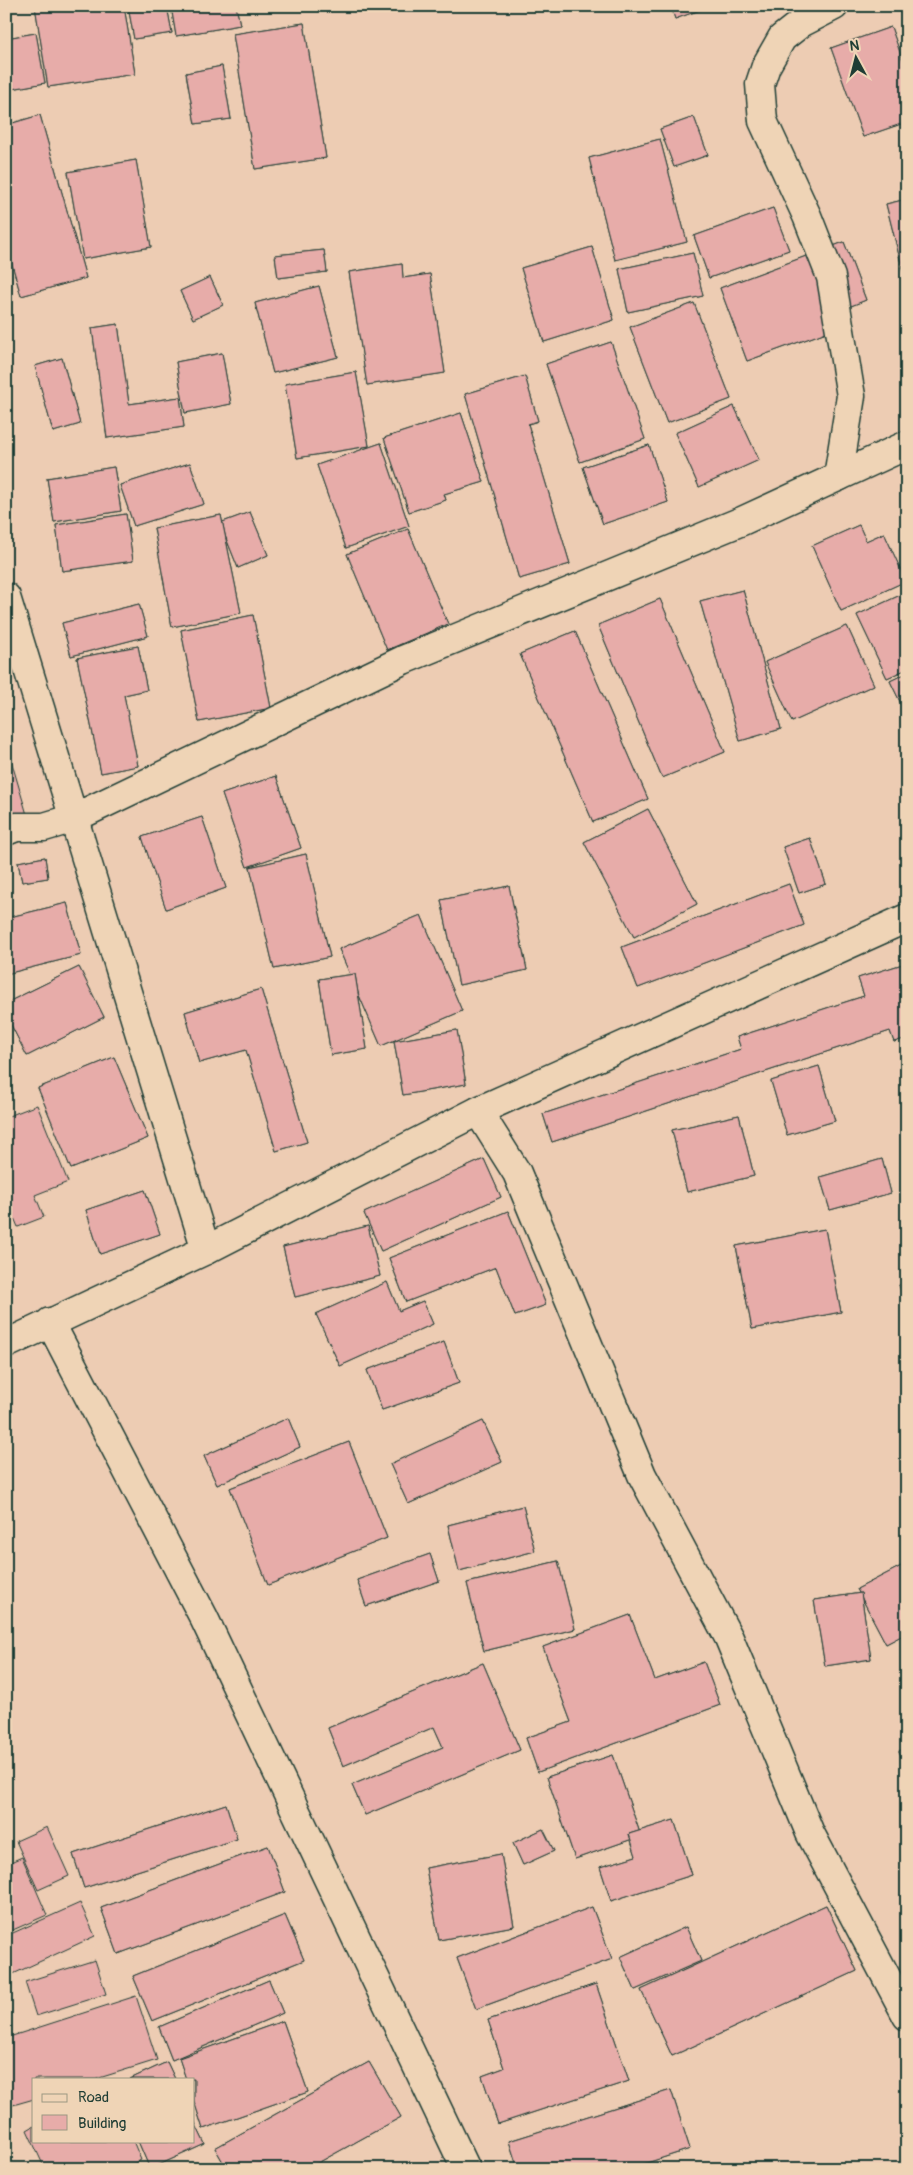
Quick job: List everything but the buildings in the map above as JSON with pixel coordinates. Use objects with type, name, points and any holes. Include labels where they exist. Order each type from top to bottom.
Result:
[{"type":"street","points":[[834,6],[801,23],[782,38],[766,66],[760,84],[762,121],[807,216],[831,277],[851,396],[838,477]]},
{"type":"street","points":[[9,826],[44,827],[74,818],[403,660],[733,524],[907,445]]},
{"type":"street","points":[[6,597],[206,1250]]},
{"type":"street","points":[[6,1344],[206,1250],[478,1110],[907,918]]},
{"type":"street","points":[[478,1110],[517,1173],[642,1475],[729,1638],[810,1833],[907,2016]]},
{"type":"street","points":[[50,1322],[204,1618],[466,2169]]}]
